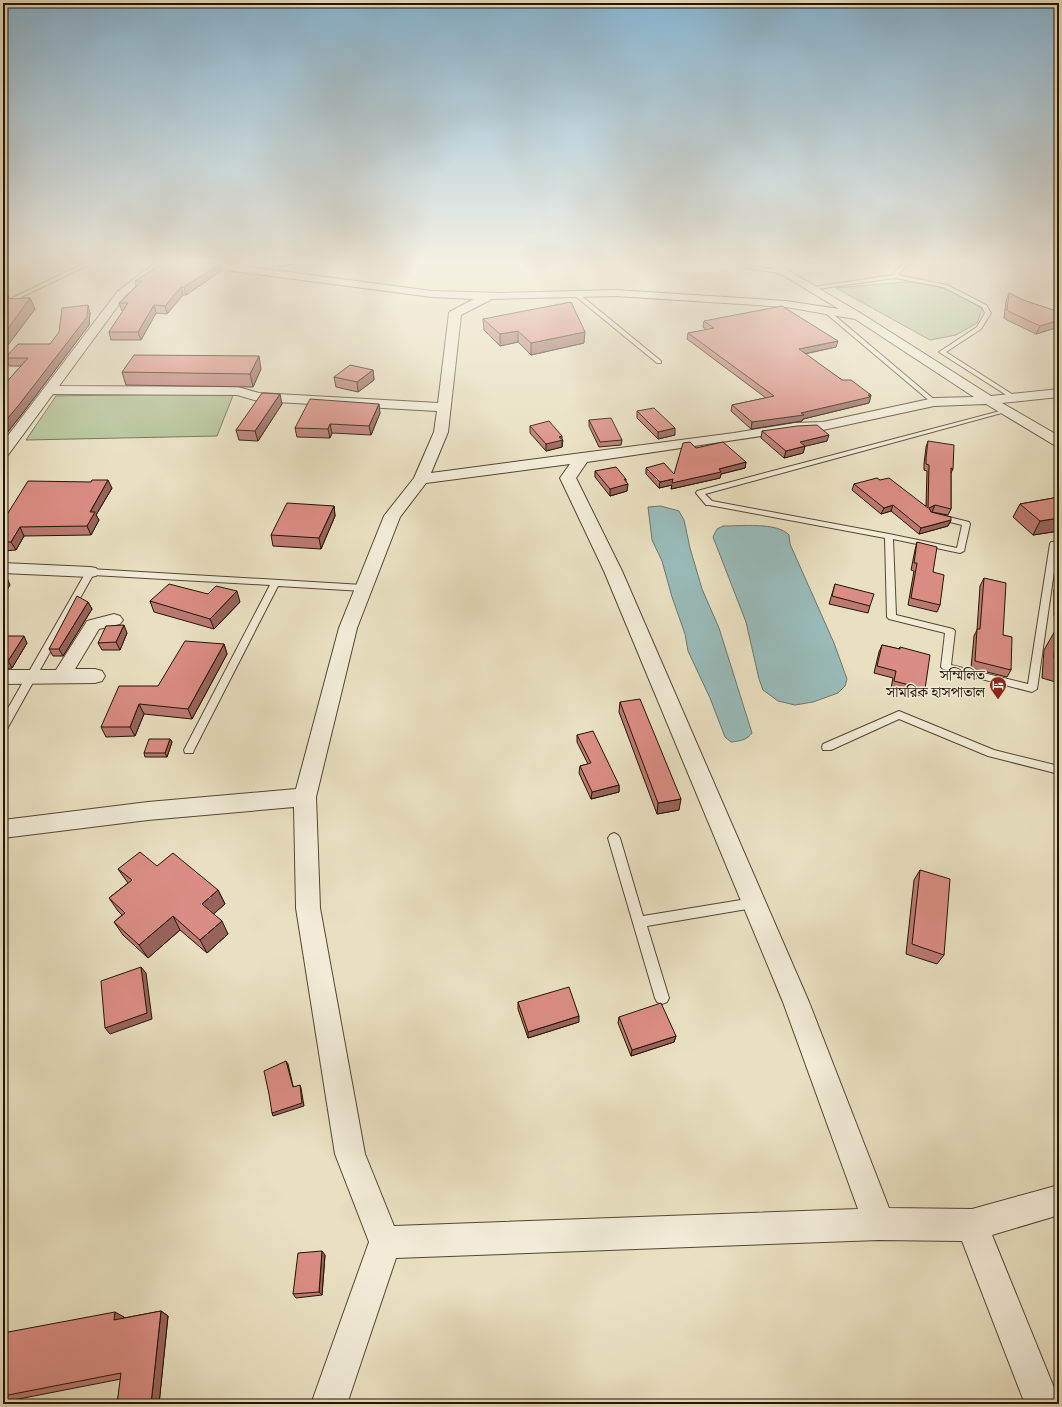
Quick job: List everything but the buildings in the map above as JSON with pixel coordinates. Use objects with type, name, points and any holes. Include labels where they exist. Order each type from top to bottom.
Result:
[{"type":"street","points":[[3,452],[96,329]]},
{"type":"street","points":[[329,1404],[385,1242],[350,1154],[308,908],[305,797],[348,628],[392,516],[421,479],[441,432],[453,329]]},
{"type":"street","points":[[878,329],[989,400],[1059,442]]},
{"type":"street","points":[[50,390],[238,391],[258,397],[444,407]]},
{"type":"street","points":[[421,479],[734,437],[795,427],[823,426],[934,402],[989,400],[1013,396],[1059,393]]},
{"type":"street","points":[[582,458],[568,478],[613,571],[686,746],[796,1002],[879,1224]]},
{"type":"street","points":[[3,568],[90,572]]},
{"type":"street","points":[[61,677],[93,625],[114,620]]},
{"type":"street","points":[[3,678],[95,676]]},
{"type":"street","points":[[3,829],[148,811],[305,797]]},
{"type":"street","points":[[385,1242],[879,1224],[972,1225],[1059,1200]]},
{"type":"street","points":[[972,1225],[1042,1404]]},
{"type":"lane","points":[[618,329],[658,362]]},
{"type":"lane","points":[[847,329],[934,402]]},
{"type":"lane","points":[[978,329],[942,352],[1013,396]]},
{"type":"lane","points":[[932,515],[966,524],[960,551],[889,536],[709,503],[700,493],[1006,410]]},
{"type":"lane","points":[[889,536],[892,617],[950,631],[946,667],[1032,689],[1054,544]]},
{"type":"lane","points":[[3,726],[90,572],[364,588]]},
{"type":"lane","points":[[189,750],[275,583]]},
{"type":"lane","points":[[827,747],[899,715],[992,753],[1059,770]]},
{"type":"lane","points":[[614,838],[662,998]]},
{"type":"lane","points":[[639,922],[753,902]]},
{"type":"green space","points":[[910,329],[967,329],[956,335],[930,340]]},
{"type":"green space","points":[[234,393],[217,436],[26,440],[56,396]]},
{"type":"water","points":[[661,506],[679,511],[684,520],[690,548],[702,589],[719,628],[752,733],[743,740],[731,742],[725,737],[710,698],[688,651],[685,634],[672,597],[662,561],[652,540],[648,507]]},
{"type":"water","points":[[723,526],[768,526],[783,531],[789,535],[790,544],[834,643],[847,679],[845,686],[838,693],[813,702],[795,705],[778,701],[763,690],[759,679],[746,622],[713,537],[717,529]]},
{"type":"place","name":"সম্মিলিত সামরিক হাসপাতাল","points":[[998,700]]}]
